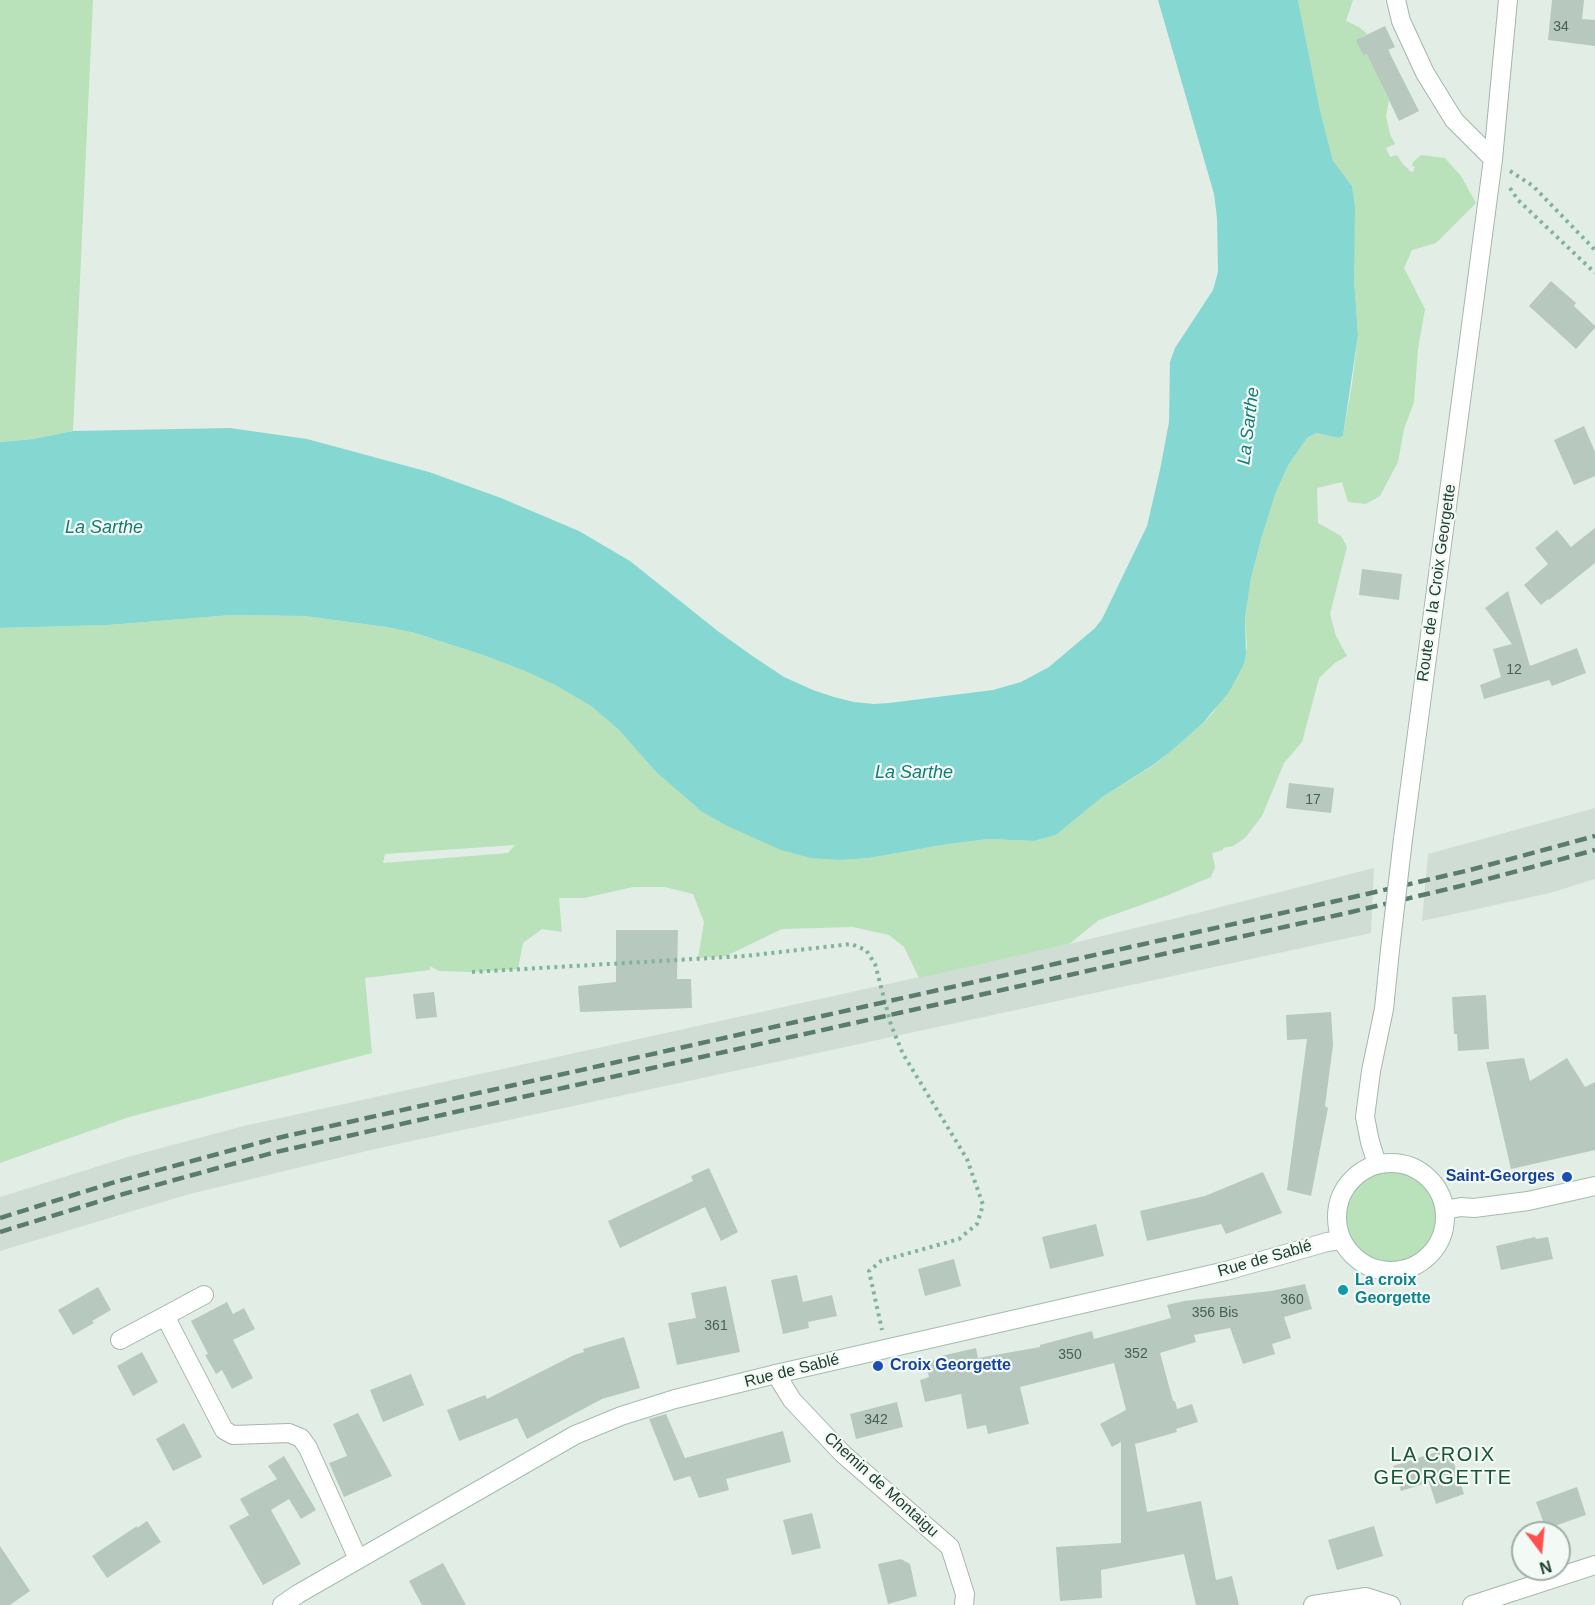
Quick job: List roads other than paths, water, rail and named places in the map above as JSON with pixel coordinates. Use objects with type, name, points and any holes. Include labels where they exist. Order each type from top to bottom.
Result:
[{"type":"street","points":[[1396,0],[1401,21],[1425,73],[1454,120],[1493,159]]},
{"type":"street","name":"Route de la Croix Georgette","points":[[1377,1164],[1365,1117],[1371,1071],[1384,1009],[1403,839],[1493,159],[1508,0]]},
{"type":"street","points":[[1395,1163],[1413,1167],[1429,1178],[1440,1193],[1445,1210],[1444,1227],[1438,1243],[1428,1257],[1414,1266],[1398,1271],[1381,1270],[1364,1265],[1351,1254],[1341,1240],[1337,1225],[1337,1209],[1341,1194],[1350,1181],[1362,1171],[1377,1164],[1395,1163]]},
{"type":"street","points":[[1445,1210],[1528,1201],[1595,1186]]},
{"type":"street","name":"Rue de Sablé","points":[[282,1605],[576,1435],[621,1416],[776,1374],[1226,1271],[1341,1240]]},
{"type":"street","points":[[120,1340],[204,1295]]},
{"type":"street","points":[[165,1316],[224,1430],[233,1435],[289,1433],[301,1438],[308,1448],[358,1559]]},
{"type":"street","name":"Chemin de Montaigu","points":[[776,1374],[792,1400],[843,1454],[950,1547],[965,1594],[964,1605]]},
{"type":"street","points":[[1472,1605],[1595,1565]]},
{"type":"street","points":[[1313,1605],[1366,1597],[1391,1605]]},
{"type":"water","name":"La Sarthe","points":[[1158,0],[1298,0],[1320,110],[1333,161],[1352,186],[1355,208],[1354,278],[1358,335],[1343,436],[1339,438],[1316,433],[1307,438],[1289,464],[1276,492],[1251,578],[1245,618],[1244,664],[1229,692],[1203,723],[1171,751],[1101,798],[1056,835],[1034,841],[989,839],[869,858],[841,860],[811,858],[781,850],[702,812],[656,772],[618,729],[591,706],[555,685],[483,655],[415,633],[386,627],[305,616],[232,615],[108,625],[0,628],[0,442],[33,439],[73,431],[230,428],[307,439],[429,472],[501,498],[579,531],[630,561],[719,632],[784,677],[834,697],[874,704],[993,690],[1021,682],[1049,667],[1095,628],[1102,619],[1147,526],[1169,422],[1170,362],[1175,348],[1213,290],[1218,272],[1214,194]]},
{"type":"railway","points":[[0,1218],[115,1182],[273,1139],[1345,899],[1470,870],[1595,836]]},
{"type":"railway","points":[[0,1232],[120,1195],[276,1152],[1347,913],[1473,883],[1595,850]]},
{"type":"place","name":"Saint-Georges","points":[[1567,1177]]},
{"type":"place","name":"La croix Georgette","points":[[1343,1290]]},
{"type":"place","name":"Croix Georgette","points":[[878,1366]]},
{"type":"district","name":"LA CROIX GEORGETTE","points":[[1443,1466]]}]
